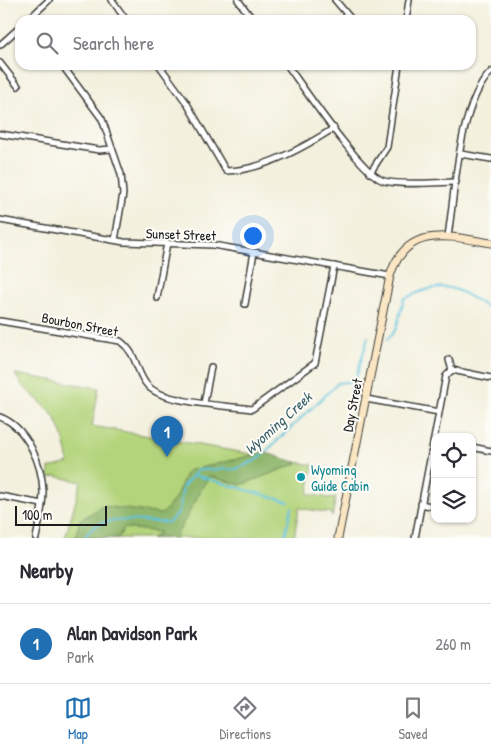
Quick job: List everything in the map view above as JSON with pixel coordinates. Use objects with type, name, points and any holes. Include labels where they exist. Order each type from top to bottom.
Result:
[{"type":"street","points":[[33,15],[49,0]]},
{"type":"street","points":[[112,0],[122,15]]},
{"type":"street","points":[[238,0],[249,15]]},
{"type":"street","points":[[335,0],[348,15]]},
{"type":"street","points":[[407,15],[409,0]]},
{"type":"street","points":[[0,45],[15,32]]},
{"type":"street","points":[[0,62],[18,86]]},
{"type":"street","points":[[66,70],[102,119],[124,187],[115,240]]},
{"type":"street","points":[[163,70],[186,102],[226,171],[240,171],[306,146],[334,128]]},
{"type":"street","points":[[290,70],[370,173],[378,179],[390,182],[456,182]]},
{"type":"street","points":[[370,173],[387,147],[398,70]]},
{"type":"street","points":[[448,236],[461,154],[472,103],[484,79],[491,72]]},
{"type":"street","points":[[0,134],[99,150],[112,149]]},
{"type":"street","points":[[461,154],[491,159]]},
{"type":"street","name":"Sunset Street","points":[[0,220],[115,240],[213,245],[390,276]]},
{"type":"street","name":"Day Street","points":[[338,538],[390,276],[399,256],[410,246],[429,237],[448,236],[491,243]]},
{"type":"street","points":[[156,298],[167,244]]},
{"type":"street","points":[[245,304],[254,252]]},
{"type":"street","name":"Bourbon Street","points":[[0,321],[120,342],[129,348],[147,386],[174,398],[252,409],[315,362],[334,266]]},
{"type":"street","points":[[449,360],[452,370]]},
{"type":"street","points":[[204,403],[212,367]]},
{"type":"street","points":[[452,370],[491,378]]},
{"type":"street","points":[[435,433],[446,376],[452,370]]},
{"type":"street","points":[[366,399],[439,412]]},
{"type":"street","points":[[0,417],[7,419],[26,439],[40,474],[42,504],[36,538]]},
{"type":"street","points":[[476,448],[491,451]]},
{"type":"street","points":[[415,538],[431,456]]},
{"type":"street","points":[[0,496],[42,504]]},
{"type":"street","points":[[422,504],[431,506]]},
{"type":"green space","points":[[15,374],[99,388],[92,426],[313,465],[308,494],[333,499],[336,496],[332,517],[331,513],[299,508],[294,538],[65,538],[81,482],[55,476],[49,478],[49,468],[69,463],[62,433],[50,411],[23,386]]},
{"type":"green space","points":[[260,451],[298,463],[241,485],[209,476],[175,538],[152,538],[160,532],[124,528],[118,538],[75,538],[80,520],[103,506],[162,514],[175,499],[187,471],[254,455]]},
{"type":"waterway","name":"Wyoming Creek","points":[[387,340],[396,329],[404,299],[430,289],[440,287],[458,291],[468,295],[491,310]]},
{"type":"waterway","name":"Wyoming Creek","points":[[85,538],[91,529],[110,521],[169,522],[179,512],[183,486],[198,470],[236,469],[257,460],[338,383],[355,381],[368,337]]},
{"type":"waterway","points":[[194,475],[289,502]]},
{"type":"waterway","points":[[284,538],[292,507]]},
{"type":"place","name":"Alan Davidson Park","points":[[167,457]]},
{"type":"place","name":"Wyoming Guide Cabin","points":[[301,477]]}]
